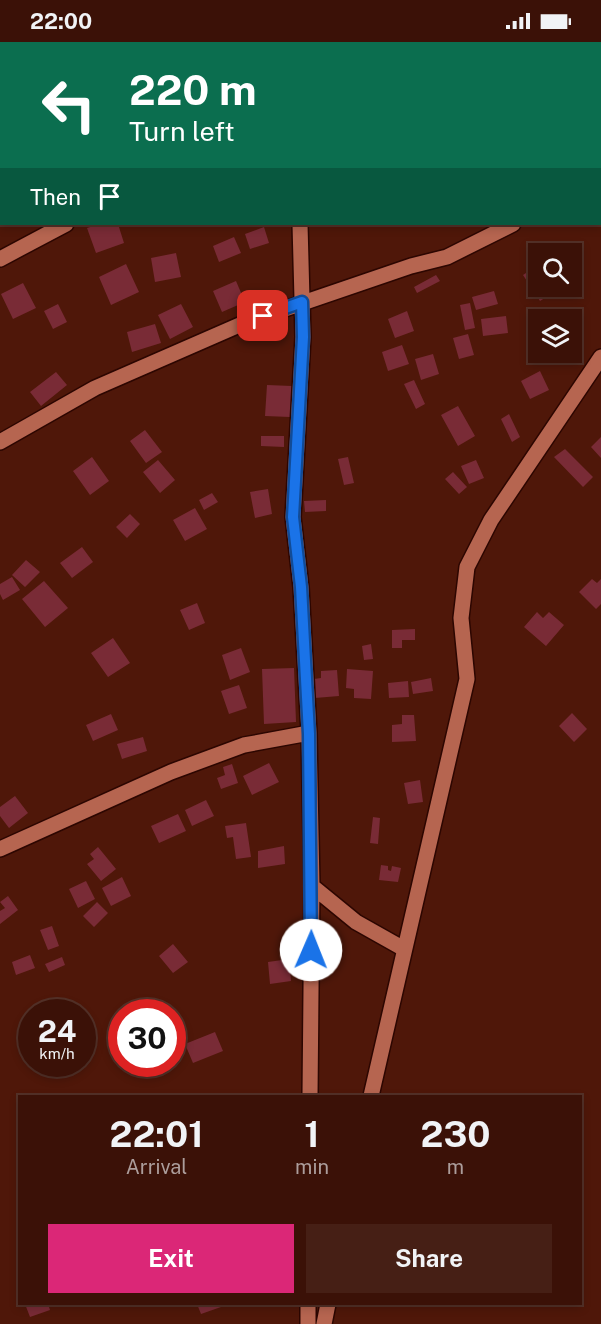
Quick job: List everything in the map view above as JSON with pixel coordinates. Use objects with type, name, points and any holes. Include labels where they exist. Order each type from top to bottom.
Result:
[{"type":"street","points":[[0,260],[64,225]]},
{"type":"street","points":[[300,225],[303,337],[293,517],[301,587],[309,734],[312,886],[309,1095]]},
{"type":"street","points":[[0,442],[95,388],[244,323],[411,266],[447,257],[511,225]]},
{"type":"street","points":[[371,1095],[466,678],[461,618],[467,567],[490,520],[601,357]]},
{"type":"street","points":[[0,849],[192,764],[244,745],[309,734]]},
{"type":"street","points":[[312,886],[356,922],[404,949]]},
{"type":"street","points":[[308,1305],[308,1324]]},
{"type":"street","points":[[324,1324],[328,1305]]},
{"type":"building","points":[[97,225],[118,225],[124,243],[96,253],[87,228]]},
{"type":"building","points":[[264,227],[269,243],[250,249],[245,234]]},
{"type":"building","points":[[234,237],[241,253],[219,262],[213,246]]},
{"type":"building","points":[[176,253],[181,277],[155,282],[151,258]]},
{"type":"building","points":[[126,264],[139,292],[111,305],[99,277]]},
{"type":"building","points":[[528,272],[528,283],[523,275]]},
{"type":"building","points":[[436,275],[440,281],[417,293],[414,287]]},
{"type":"building","points":[[236,281],[245,302],[222,312],[213,291]]},
{"type":"building","points":[[23,283],[36,308],[13,319],[1,294]]},
{"type":"building","points":[[494,291],[498,304],[476,310],[472,297]]},
{"type":"building","points":[[470,303],[475,328],[465,330],[460,305]]},
{"type":"building","points":[[58,304],[67,322],[53,329],[44,311]]},
{"type":"building","points":[[181,304],[193,327],[170,339],[158,315]]},
{"type":"building","points":[[407,311],[414,331],[395,338],[388,319]]},
{"type":"building","points":[[506,316],[508,333],[483,336],[481,319]]},
{"type":"building","points":[[155,324],[161,343],[132,352],[127,332]]},
{"type":"building","points":[[468,334],[474,355],[459,359],[453,338]]},
{"type":"building","points":[[402,345],[409,364],[388,371],[382,352]]},
{"type":"building","points":[[433,354],[439,374],[421,380],[415,359]]},
{"type":"building","points":[[540,371],[549,390],[530,399],[521,381]]},
{"type":"building","points":[[56,372],[67,385],[41,406],[30,392]]},
{"type":"building","points":[[414,380],[425,404],[416,409],[404,384]]},
{"type":"building","points":[[267,385],[292,386],[290,417],[265,416]]},
{"type":"building","points":[[458,406],[475,436],[458,446],[441,415]]},
{"type":"building","points":[[509,414],[520,437],[512,442],[501,419]]},
{"type":"building","points":[[145,430],[162,452],[146,463],[130,441]]},
{"type":"building","points":[[261,436],[284,436],[284,447],[261,446]]},
{"type":"building","points":[[601,437],[601,458],[591,447]]},
{"type":"building","points":[[565,449],[593,477],[583,487],[554,457]]},
{"type":"building","points":[[92,457],[109,481],[90,495],[73,471]]},
{"type":"building","points":[[348,457],[354,483],[344,485],[338,459]]},
{"type":"building","points":[[158,460],[175,480],[160,493],[143,472]]},
{"type":"building","points":[[476,460],[484,478],[469,484],[461,466]]},
{"type":"building","points":[[453,472],[467,487],[459,494],[445,479]]},
{"type":"building","points":[[268,489],[272,514],[255,518],[250,492]]},
{"type":"building","points":[[212,493],[218,502],[204,510],[199,500]]},
{"type":"building","points":[[326,500],[326,511],[305,512],[304,501]]},
{"type":"building","points":[[195,508],[207,529],[185,541],[173,520]]},
{"type":"building","points":[[130,514],[140,524],[127,538],[116,527]]},
{"type":"building","points":[[82,547],[93,562],[72,578],[60,563]]},
{"type":"building","points":[[26,560],[40,572],[25,587],[12,575]]},
{"type":"building","points":[[12,577],[20,590],[3,600],[0,594],[0,584]]},
{"type":"building","points":[[592,579],[597,583],[601,579],[601,604],[596,609],[579,592]]},
{"type":"building","points":[[44,581],[68,608],[45,627],[22,599]]},
{"type":"building","points":[[197,603],[205,623],[189,630],[180,610]]},
{"type":"building","points":[[537,612],[543,618],[549,612],[564,625],[546,646],[524,627]]},
{"type":"building","points":[[415,629],[415,640],[402,640],[402,648],[392,648],[392,630]]},
{"type":"building","points":[[113,638],[130,663],[108,677],[91,653]]},
{"type":"building","points":[[371,644],[373,659],[364,660],[362,646]]},
{"type":"building","points":[[241,648],[250,672],[230,680],[222,655]]},
{"type":"building","points":[[294,668],[296,722],[264,724],[262,669]]},
{"type":"building","points":[[347,669],[373,671],[371,699],[354,698],[354,689],[346,688]]},
{"type":"building","points":[[337,670],[339,696],[315,698],[314,679],[321,678],[321,671]]},
{"type":"building","points":[[431,678],[433,691],[413,694],[411,682]]},
{"type":"building","points":[[408,681],[409,697],[389,698],[388,683]]},
{"type":"building","points":[[239,685],[247,708],[229,714],[221,691]]},
{"type":"building","points":[[572,713],[587,729],[574,742],[559,726]]},
{"type":"building","points":[[111,714],[118,730],[93,741],[86,725]]},
{"type":"building","points":[[402,715],[414,715],[416,741],[392,742],[392,725],[402,724]]},
{"type":"building","points":[[143,737],[147,751],[122,759],[117,744]]},
{"type":"building","points":[[269,763],[279,782],[252,795],[243,776]]},
{"type":"building","points":[[232,764],[238,783],[221,789],[217,778],[225,775],[223,767]]},
{"type":"building","points":[[420,780],[423,802],[408,804],[404,783]]},
{"type":"building","points":[[15,796],[28,813],[9,828],[0,816],[0,807]]},
{"type":"building","points":[[206,800],[214,816],[192,826],[185,810]]},
{"type":"building","points":[[178,814],[186,831],[159,843],[151,826]]},
{"type":"building","points":[[373,817],[380,818],[378,844],[370,843]]},
{"type":"building","points":[[246,823],[251,857],[236,859],[233,837],[227,838],[225,826]]},
{"type":"building","points":[[284,846],[285,864],[258,868],[258,851]]},
{"type":"building","points":[[98,847],[116,869],[101,881],[87,864],[94,859],[90,854]]},
{"type":"building","points":[[381,865],[388,866],[388,870],[391,871],[392,866],[401,868],[398,882],[379,880]]},
{"type":"building","points":[[122,877],[131,896],[111,906],[102,888]]},
{"type":"building","points":[[86,881],[95,899],[78,908],[69,889]]},
{"type":"building","points":[[8,896],[18,910],[0,924],[0,911],[5,908],[0,902]]},
{"type":"building","points":[[97,902],[108,913],[94,927],[83,916]]},
{"type":"building","points":[[52,926],[59,946],[48,950],[40,930]]},
{"type":"building","points":[[173,944],[188,962],[173,973],[159,956]]},
{"type":"building","points":[[30,955],[35,968],[16,975],[12,962]]},
{"type":"building","points":[[62,957],[65,965],[49,972],[45,964]]},
{"type":"building","points":[[289,959],[291,981],[270,984],[268,962]]},
{"type":"building","points":[[215,1032],[223,1051],[193,1063],[186,1044]]},
{"type":"building","points":[[25,1305],[48,1305],[50,1310],[30,1317]]},
{"type":"building","points":[[197,1305],[220,1305],[221,1307],[201,1314]]},
{"type":"route","points":[[263,316],[302,302],[303,337],[293,517],[301,587],[309,734],[311,950]]}]
